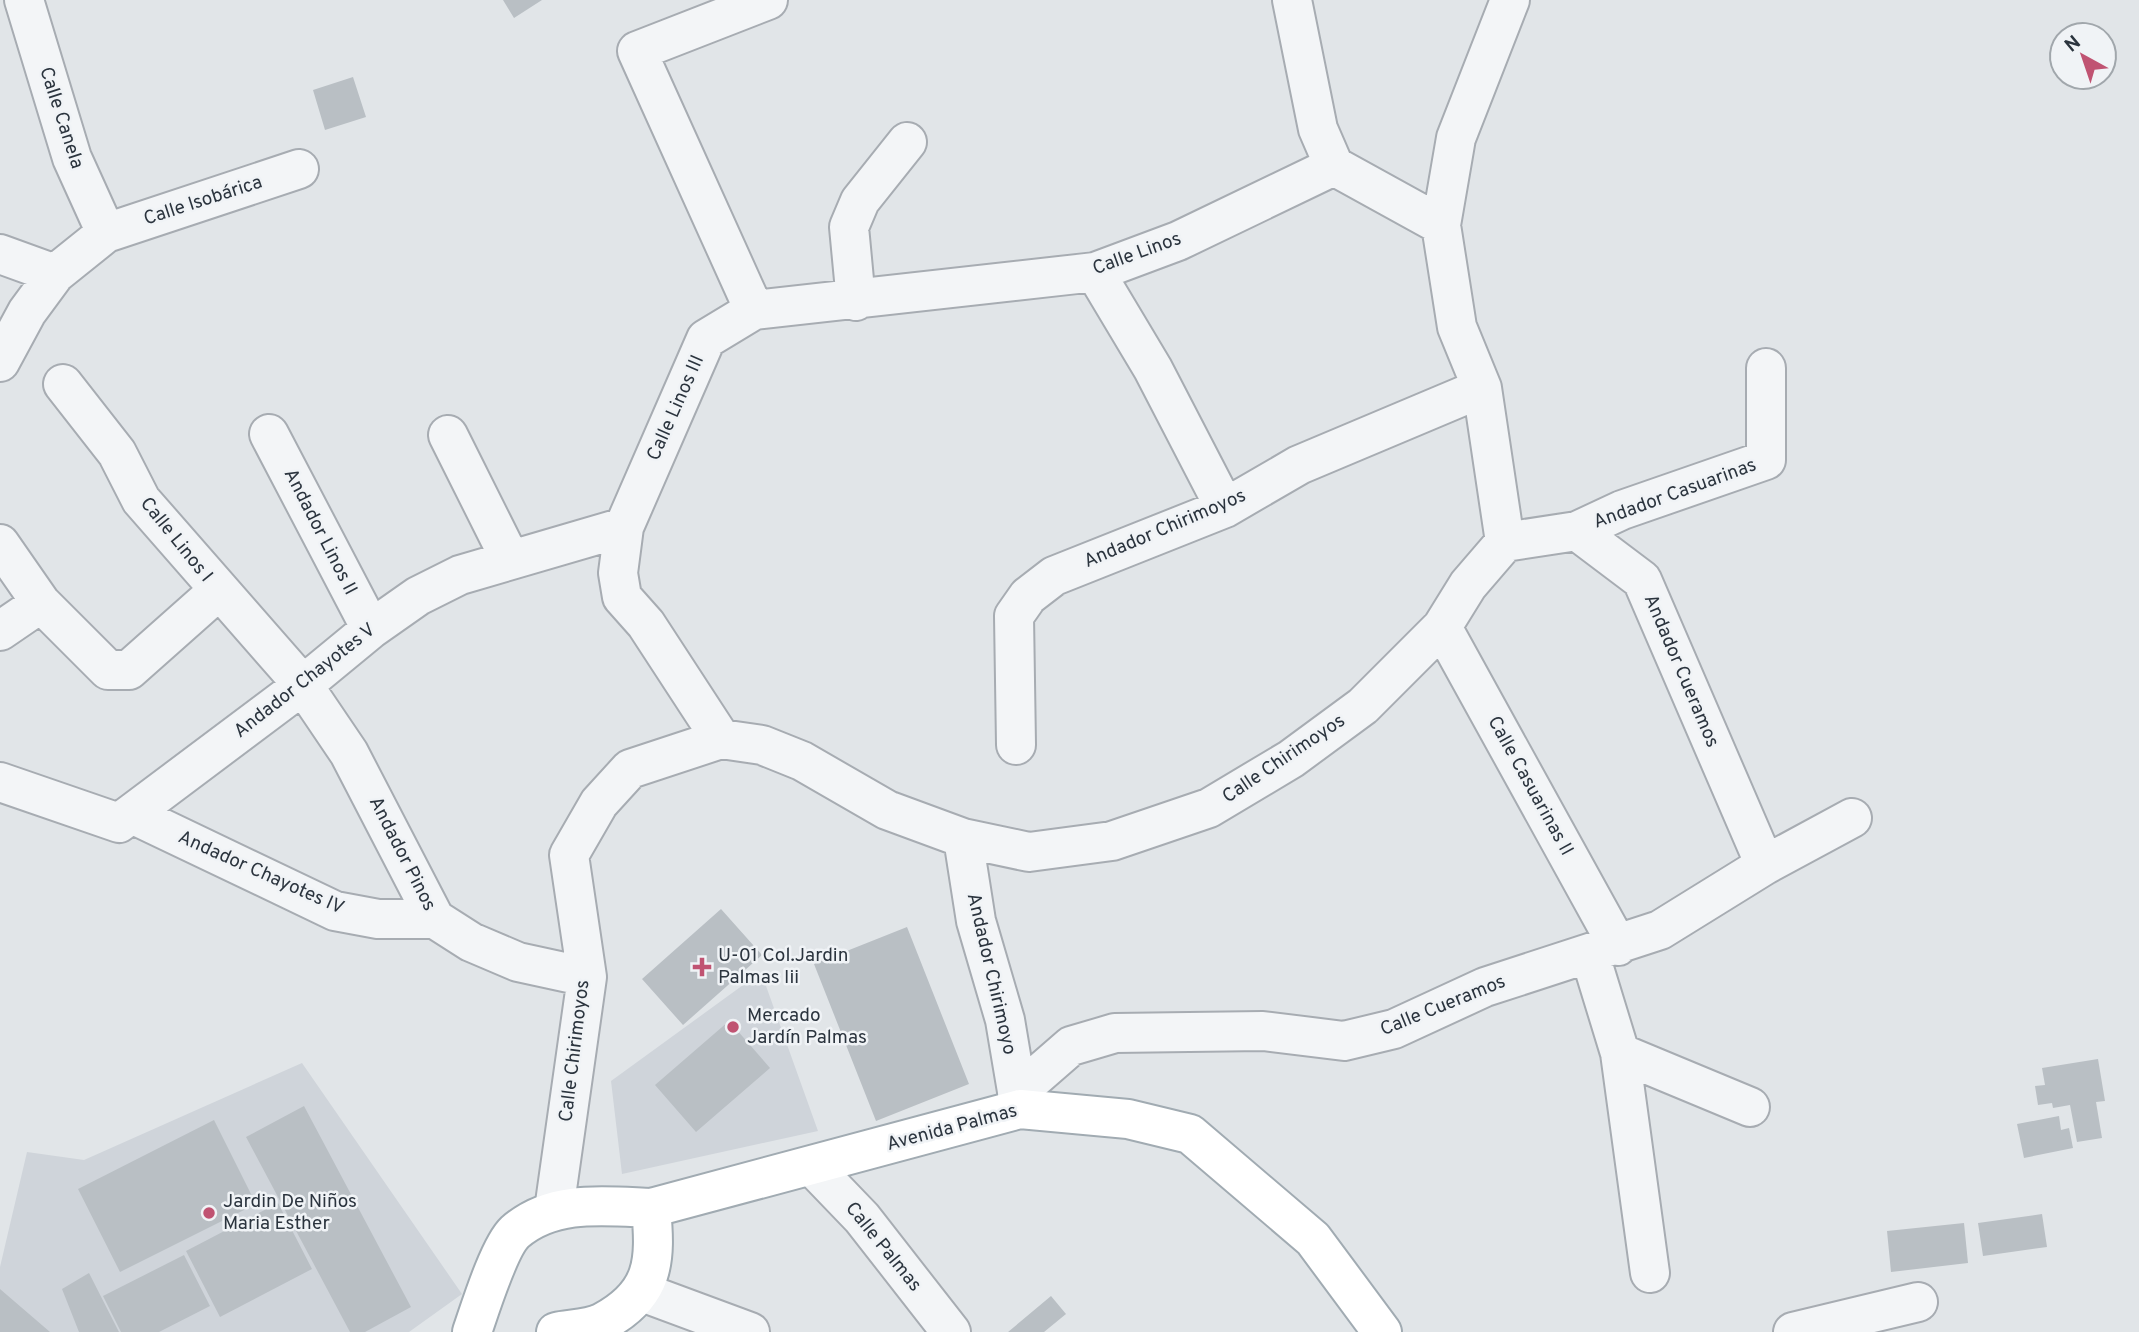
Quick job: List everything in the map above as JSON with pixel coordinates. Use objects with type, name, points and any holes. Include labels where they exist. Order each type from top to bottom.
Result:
[{"type":"main road","name":"Avenida Palmas","points":[[472,1332],[488,1285],[514,1233],[554,1210],[590,1206],[651,1208],[812,1166],[1018,1101],[1128,1119],[1190,1134],[1313,1239],[1382,1332]]},
{"type":"main road","points":[[556,1332],[602,1323],[642,1292],[655,1250],[651,1208]]},
{"type":"street","name":"Calle Canela","points":[[24,0],[72,158],[106,233]]},
{"type":"street","points":[[754,310],[637,51],[768,0]]},
{"type":"street","points":[[1292,0],[1318,129],[1334,166],[1441,225]]},
{"type":"street","points":[[1510,0],[1457,138],[1441,225],[1457,327],[1482,388],[1505,542],[1577,531]]},
{"type":"street","points":[[856,301],[849,227],[860,201],[907,142]]},
{"type":"street","name":"Calle Linos","points":[[754,310],[856,301],[1095,272],[1178,241],[1334,166]]},
{"type":"street","name":"Calle Isobárica","points":[[106,233],[299,169]]},
{"type":"street","points":[[0,362],[27,312],[55,274],[106,233]]},
{"type":"street","points":[[0,254],[55,274]]},
{"type":"street","points":[[1095,272],[1153,369],[1225,508]]},
{"type":"street","name":"Calle Linos III","points":[[721,739],[646,624],[622,597],[618,573],[624,527],[706,339],[754,310]]},
{"type":"street","name":"Andador Casuarinas","points":[[1577,531],[1622,510],[1766,460],[1766,368]]},
{"type":"street","name":"Calle Linos I","points":[[63,384],[117,453],[141,500],[303,685]]},
{"type":"street","name":"Andador Chirimoyos","points":[[1016,745],[1014,616],[1028,596],[1054,576],[1225,508],[1299,465],[1482,388]]},
{"type":"street","name":"Andador Linos II","points":[[269,434],[370,629]]},
{"type":"street","points":[[448,435],[510,559]]},
{"type":"street","name":"Andador Chayotes V","points":[[132,814],[303,685],[370,629],[418,596],[460,575],[624,527]]},
{"type":"street","name":"Andador Cueramos","points":[[1577,531],[1642,580],[1765,865]]},
{"type":"street","name":"Calle Chirimoyos","points":[[554,1210],[587,977],[569,855],[599,803],[630,769],[721,739],[762,745],[802,761],[887,810],[963,838],[1029,852],[1112,841],[1209,808],[1291,759],[1363,706],[1443,627],[1468,585],[1505,542]]},
{"type":"street","points":[[0,544],[41,603],[108,670],[129,670],[218,591]]},
{"type":"street","points":[[0,631],[41,603]]},
{"type":"street","name":"Calle Casuarinas II","points":[[1443,627],[1604,950],[1650,1273]]},
{"type":"street","name":"Andador Pinos","points":[[303,685],[349,753],[435,919],[471,942],[518,962],[587,977]]},
{"type":"street","points":[[0,782],[119,823],[132,814]]},
{"type":"street","name":"Andador Chayotes IV","points":[[132,814],[335,911],[378,919],[435,919]]},
{"type":"street","name":"Calle Cueramos","points":[[1018,1101],[1070,1046],[1115,1033],[1263,1031],[1344,1041],[1394,1030],[1485,987],[1660,930],[1765,865],[1852,818]]},
{"type":"street","name":"Andador Chirimoyo","points":[[963,838],[976,921],[1005,1020],[1018,1101]]},
{"type":"street","points":[[1619,1054],[1750,1107]]},
{"type":"street","name":"Calle Palmas","points":[[812,1166],[862,1218],[951,1332]]},
{"type":"street","points":[[642,1292],[750,1332]]},
{"type":"street","points":[[1793,1332],[1846,1325],[1918,1301]]},
{"type":"shaded area","name":"Mercado Jardín Palmas","points":[[761,972],[818,1131],[622,1174],[611,1081]]},
{"type":"shaded area","name":"Jardin De Niños Maria Esther","points":[[302,1063],[462,1294],[409,1332],[0,1332],[0,1267],[27,1152],[84,1160]]},
{"type":"building","points":[[503,0],[542,0],[514,18]]},
{"type":"building","points":[[353,77],[366,117],[325,130],[313,90]]},
{"type":"building","name":"U-01 Col.Jardin Palmas Iii","points":[[721,909],[762,955],[683,1025],[642,979]]},
{"type":"building","points":[[907,927],[969,1084],[876,1121],[814,964]]},
{"type":"building","points":[[729,1021],[770,1068],[696,1132],[655,1085]]},
{"type":"building","points":[[2098,1059],[2105,1101],[2096,1102],[2102,1138],[2077,1142],[2070,1105],[2053,1108],[2052,1103],[2038,1105],[2035,1086],[2045,1085],[2042,1068]]},
{"type":"building","points":[[304,1106],[411,1307],[365,1332],[350,1332],[246,1137]]},
{"type":"building","points":[[2059,1116],[2061,1130],[2069,1128],[2073,1148],[2024,1158],[2017,1124]]},
{"type":"building","points":[[214,1120],[256,1204],[120,1272],[78,1189]]},
{"type":"building","points":[[278,1203],[312,1269],[220,1317],[186,1251]]},
{"type":"building","points":[[2042,1214],[2047,1247],[1983,1256],[1978,1223]]},
{"type":"building","points":[[1964,1223],[1968,1263],[1891,1272],[1887,1231]]},
{"type":"building","points":[[184,1255],[210,1306],[159,1332],[121,1332],[103,1296]]},
{"type":"building","points":[[89,1273],[119,1332],[79,1332],[62,1289]]},
{"type":"building","points":[[0,1289],[50,1332],[0,1332]]},
{"type":"building","points":[[1051,1296],[1066,1314],[1044,1332],[1008,1332]]},
{"type":"place","name":"U-01 Col.Jardin Palmas Iii","points":[[702,967]]},
{"type":"place","name":"Mercado Jardín Palmas","points":[[733,1027]]},
{"type":"place","name":"Jardin De Niños Maria Esther","points":[[209,1213]]}]
